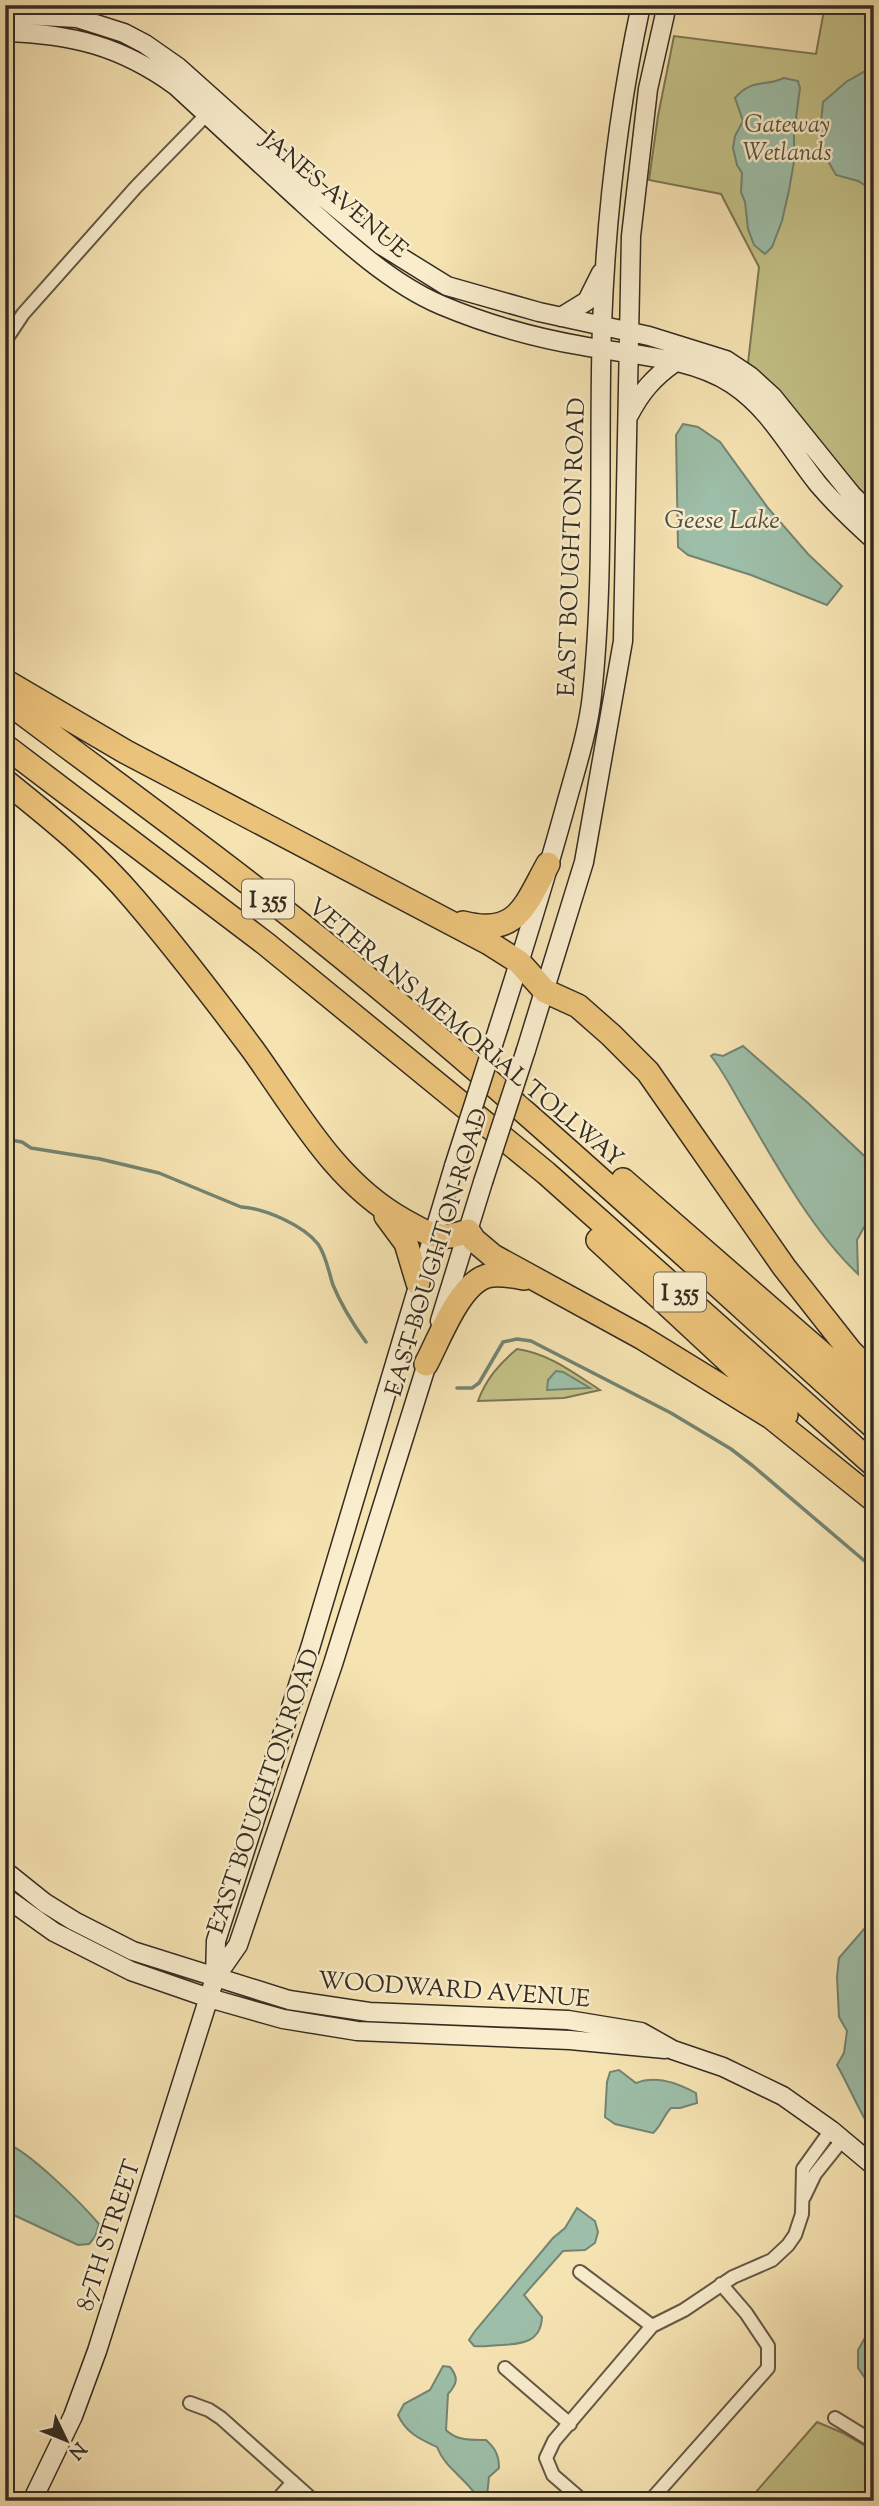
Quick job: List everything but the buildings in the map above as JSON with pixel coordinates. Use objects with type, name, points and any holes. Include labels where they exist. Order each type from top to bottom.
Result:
[{"type":"highway","points":[[5,681],[125,752],[443,918],[519,962],[545,991],[578,1006],[648,1072],[784,1267],[850,1352],[874,1375]]},
{"type":"highway","name":"VETERANS MEMORIAL TOLLWAY","points":[[5,701],[288,913],[522,1109],[874,1427]]},
{"type":"highway","name":"I 355","points":[[5,746],[265,944],[547,1173],[874,1465]]},
{"type":"highway","points":[[5,781],[81,843],[133,897],[252,1050],[323,1149],[350,1180],[373,1200],[432,1235],[445,1237],[468,1231],[485,1251],[641,1337],[771,1417],[874,1498]]},
{"type":"highway","points":[[443,918],[481,928],[502,925],[521,911],[548,864]]},
{"type":"highway","points":[[522,1109],[561,1130],[614,1172],[874,1399]]},
{"type":"highway","points":[[484,1122],[516,1163],[874,1498]]},
{"type":"highway","points":[[373,1200],[406,1243],[418,1283]]},
{"type":"highway","points":[[426,1364],[459,1300],[476,1281],[494,1275],[537,1280]]},
{"type":"main road","name":"EAST BOUGHTON ROAD","points":[[215,1978],[216,1941],[311,1645],[432,1235],[519,962],[580,753],[592,699],[597,636],[606,260],[614,155],[625,82],[641,5]]},
{"type":"main road","name":"EAST BOUGHTON ROAD","points":[[215,1978],[238,1945],[333,1664],[584,862],[623,641],[631,236],[648,89],[667,5]]},
{"type":"main road","name":"JANES AVENUE","points":[[5,14],[77,18],[124,33],[170,61],[212,109],[330,228],[395,278],[439,304],[548,340],[674,363],[704,371],[730,383],[757,404],[824,491],[874,540]]},
{"type":"main road","name":"JANES AVENUE","points":[[5,32],[61,36],[110,50],[155,71],[212,109],[381,245],[447,286],[696,349],[726,360],[750,376],[782,407],[852,495],[874,516]]},
{"type":"main road","points":[[561,317],[587,300],[594,292],[606,260]]},
{"type":"main road","points":[[627,418],[642,391],[674,363]]},
{"type":"main road","name":"WOODWARD AVENUE","points":[[5,1871],[45,1903],[133,1951],[289,2000],[369,2012],[568,2020],[641,2032],[674,2050],[748,2078],[783,2096],[837,2134],[874,2166]]},
{"type":"main road","name":"WOODWARD AVENUE","points":[[5,1897],[54,1931],[131,1971],[209,1998],[283,2019],[348,2030],[587,2042],[674,2050]]},
{"type":"main road","name":"87TH STREET","points":[[32,2501],[72,2416],[97,2351],[215,1978]]},
{"type":"street","points":[[5,341],[23,314],[136,187],[212,109]]},
{"type":"street","points":[[583,2501],[553,2475],[546,2458],[554,2441],[652,2326],[684,2310],[720,2284],[780,2254],[795,2235],[802,2214],[803,2169],[837,2134]]},
{"type":"street","points":[[580,2272],[652,2326]]},
{"type":"street","points":[[650,2501],[768,2368],[768,2346],[746,2313],[720,2284]]},
{"type":"street","points":[[505,2368],[569,2424]]},
{"type":"street","points":[[190,2403],[221,2418],[314,2501]]},
{"type":"street","points":[[835,2418],[874,2442]]},
{"type":"street","points":[[276,2501],[293,2482]]},
{"type":"green space","name":"Gateway Wetlands","points":[[825,5],[874,5],[874,494],[869,499],[781,394],[748,363],[759,267],[721,194],[649,180],[674,36],[816,54]]},
{"type":"green space","points":[[517,1349],[550,1359],[600,1390],[564,1398],[478,1401],[494,1372]]},
{"type":"green space","points":[[817,2422],[874,2451],[874,2501],[748,2501]]},
{"type":"water","points":[[874,66],[874,191],[858,181],[836,175],[821,149],[820,134],[823,102],[846,82]]},
{"type":"water","points":[[784,78],[798,81],[800,88],[794,133],[794,162],[782,221],[772,247],[765,254],[754,245],[748,229],[741,192],[742,173],[733,148],[735,136],[743,121],[735,98],[753,85]]},
{"type":"water","name":"Geese Lake","points":[[683,424],[698,427],[720,442],[768,508],[808,554],[842,586],[827,605],[751,575],[688,555],[678,547],[676,435]]},
{"type":"water","points":[[743,1046],[874,1165],[874,1209],[857,1240],[858,1274],[841,1257],[810,1216],[711,1056],[723,1056]]},
{"type":"water","points":[[556,1371],[563,1372],[590,1388],[547,1390],[548,1380]]},
{"type":"water","points":[[864,1929],[874,1930],[873,2133],[837,2065],[844,2053],[847,2031],[839,2017],[839,1958]]},
{"type":"water","points":[[619,2070],[636,2083],[659,2080],[682,2086],[696,2093],[697,2103],[671,2108],[653,2133],[615,2124],[605,2117],[607,2082],[610,2072]]},
{"type":"water","points":[[5,2143],[15,2147],[40,2166],[99,2224],[95,2237],[89,2244],[78,2245],[5,2211]]},
{"type":"water","points":[[577,2208],[595,2221],[598,2232],[595,2243],[585,2250],[563,2251],[524,2295],[542,2317],[538,2332],[523,2342],[474,2346],[469,2340],[475,2331],[553,2238],[565,2228]]},
{"type":"water","points":[[874,2322],[874,2391],[858,2368],[858,2350]]},
{"type":"water","points":[[443,2366],[450,2367],[456,2378],[448,2394],[446,2430],[460,2438],[486,2440],[497,2456],[499,2468],[489,2477],[487,2496],[476,2495],[445,2461],[437,2447],[409,2431],[398,2415],[404,2404],[430,2390]]},
{"type":"waterway","points":[[5,1139],[22,1142],[31,1148],[100,1159],[159,1173],[241,1207],[261,1211],[293,1224],[321,1248],[340,1301],[366,1342]]},
{"type":"waterway","points":[[457,1388],[472,1388],[479,1383],[503,1342],[517,1339],[531,1341],[671,1413],[731,1449],[874,1569]]}]
